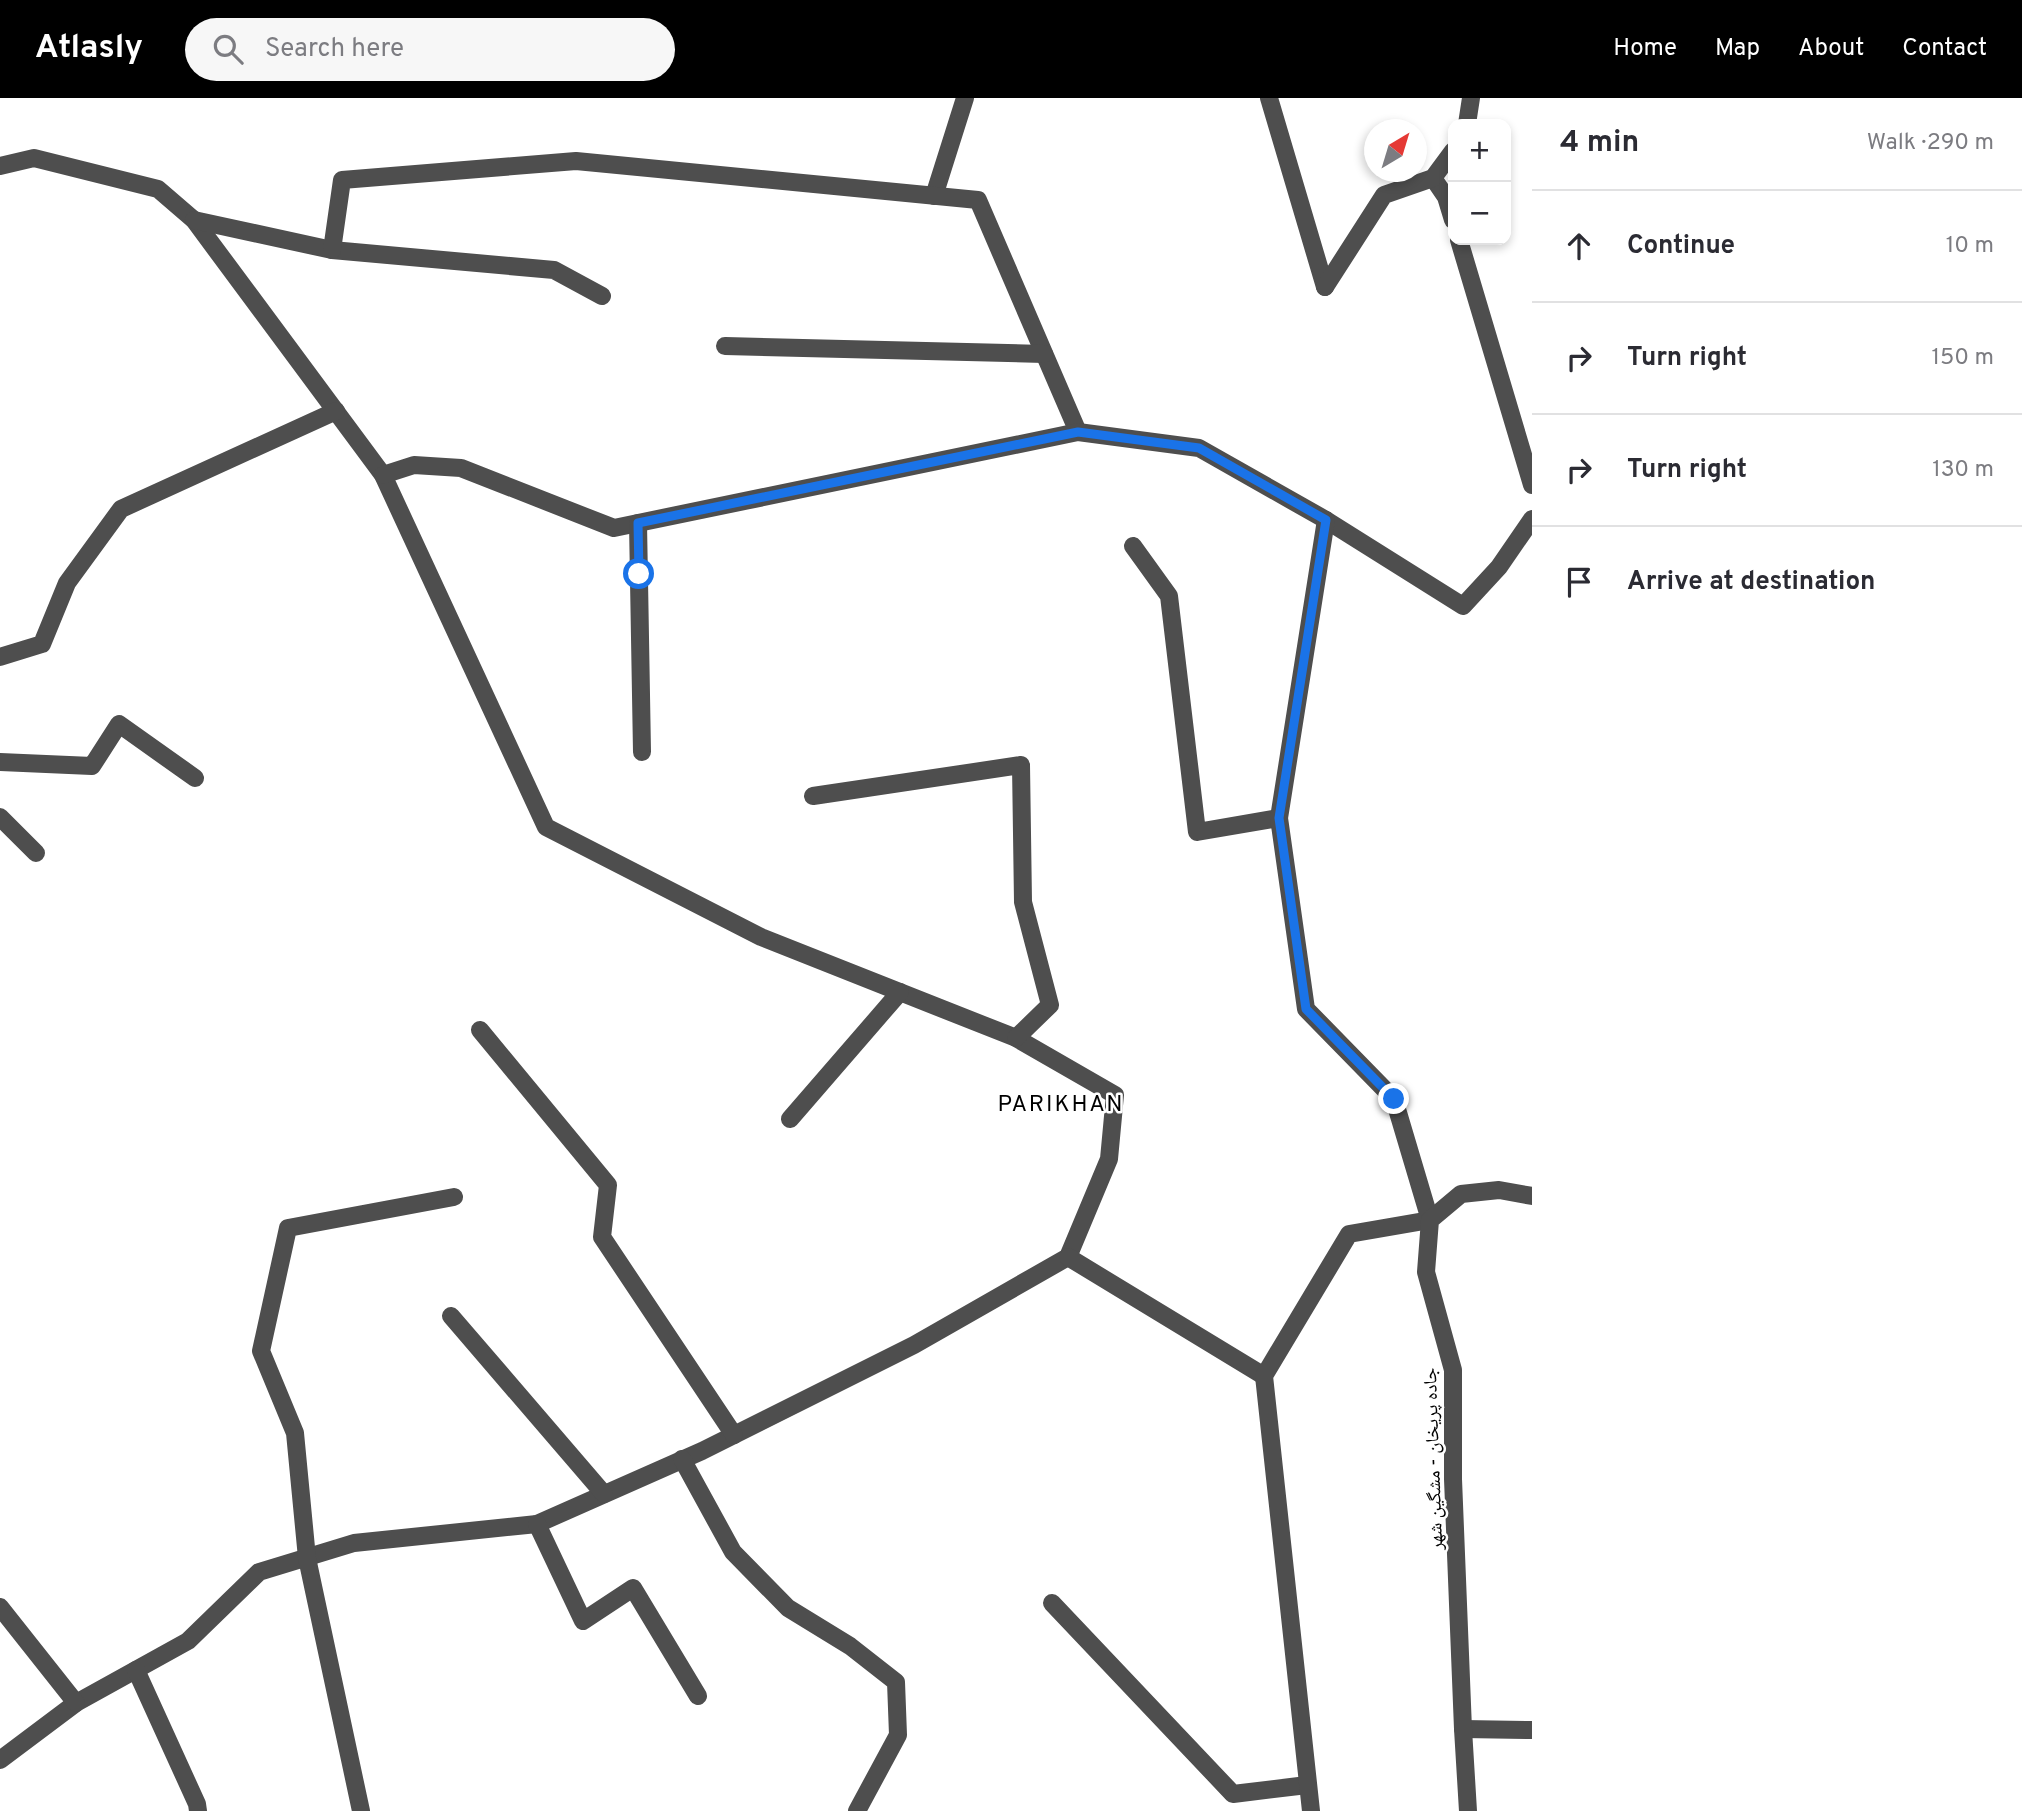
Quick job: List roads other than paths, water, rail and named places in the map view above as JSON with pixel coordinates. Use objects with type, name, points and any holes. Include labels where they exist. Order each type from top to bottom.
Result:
[{"type":"street","points":[[934,196],[965,98]]},
{"type":"street","points":[[1269,98],[1325,286],[1384,195],[1433,178],[1448,158]]},
{"type":"street","points":[[1468,119],[1471,98]]},
{"type":"street","points":[[0,166],[34,158],[158,189],[194,220],[383,475],[546,827],[761,937],[1016,1038],[1115,1096],[1109,1160],[1068,1257],[914,1345],[734,1435],[537,1524],[354,1543],[259,1572],[188,1641],[76,1703],[0,1760]]},
{"type":"street","points":[[332,250],[342,180],[576,161],[978,200],[1078,432]]},
{"type":"street","points":[[1433,178],[1448,204]]},
{"type":"street","points":[[194,220],[332,250],[554,270],[602,296]]},
{"type":"street","points":[[1460,245],[1532,485]]},
{"type":"street","points":[[724,346],[1044,354]]},
{"type":"street","points":[[0,657],[42,644],[67,583],[121,509],[336,411]]},
{"type":"street","points":[[383,475],[414,465],[461,468],[614,528],[1078,432],[1199,448],[1326,520],[1464,606],[1499,567],[1532,519]]},
{"type":"street","points":[[1326,520],[1279,818],[1306,1009],[1394,1099],[1430,1220]]},
{"type":"street","points":[[638,523],[642,752]]},
{"type":"street","points":[[1133,546],[1169,596],[1197,832],[1279,818]]},
{"type":"street","points":[[0,762],[92,766],[119,724],[195,778]]},
{"type":"street","points":[[813,796],[1021,765],[1023,902],[1050,1005],[1016,1038]]},
{"type":"street","points":[[0,817],[36,853]]},
{"type":"street","points":[[790,1119],[900,992]]},
{"type":"street","points":[[480,1030],[608,1185],[602,1237],[734,1435]]},
{"type":"street","points":[[1311,1811],[1264,1376],[1349,1234],[1430,1220],[1461,1194],[1499,1190],[1532,1196]]},
{"type":"street","points":[[361,1811],[307,1558],[295,1433],[261,1351],[288,1228],[454,1197]]},
{"type":"street","name":"جاده پریخان - مشگین شهر","points":[[1430,1220],[1426,1272],[1453,1370],[1453,1479],[1468,1811]]},
{"type":"street","points":[[1068,1257],[1264,1376]]},
{"type":"street","points":[[451,1316],[604,1494]]},
{"type":"street","points":[[682,1459],[733,1552],[788,1608],[850,1646],[896,1682],[898,1735],[857,1811]]},
{"type":"street","points":[[537,1524],[583,1621],[633,1587],[698,1696]]},
{"type":"street","points":[[1052,1603],[1233,1794],[1307,1785]]},
{"type":"street","points":[[0,1607],[76,1703]]},
{"type":"street","points":[[136,1670],[198,1811]]},
{"type":"street","points":[[1463,1729],[1532,1730]]},
{"type":"district","name":"PARIKHAN","points":[[1061,1103]]}]
